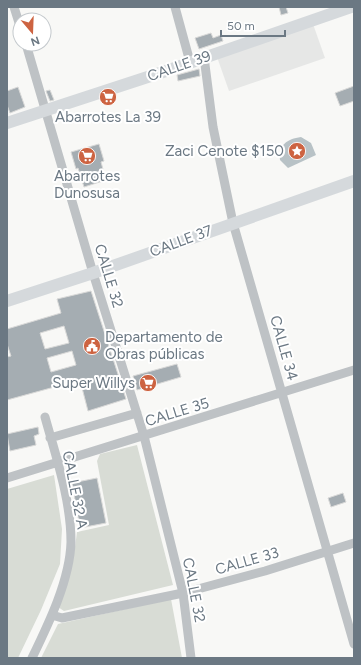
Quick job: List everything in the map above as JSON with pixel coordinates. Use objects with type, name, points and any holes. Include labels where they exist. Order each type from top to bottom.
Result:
[{"type":"street","points":[[175,7],[190,62]]},
{"type":"street","name":"CALLE 39","points":[[7,123],[166,71],[351,7]]},
{"type":"street","name":"CALLE 32","points":[[28,52],[93,273],[144,436],[183,593],[191,658]]},
{"type":"street","name":"CALLE 34","points":[[204,57],[213,127],[233,222],[354,644]]},
{"type":"street","name":"CALLE 37","points":[[7,301],[93,273],[233,222],[354,181]]},
{"type":"street","name":"CALLE 35","points":[[7,478],[354,370]]},
{"type":"street","name":"CALLE 35","points":[[50,438],[137,413]]},
{"type":"street","name":"CALLE 32 A","points":[[32,658],[52,615],[68,562],[71,543],[69,517],[45,417]]},
{"type":"street","name":"CALLE 33","points":[[52,615],[62,618],[183,593],[265,571],[354,543]]},
{"type":"shaded area","points":[[313,24],[325,58],[229,91],[217,57]]},
{"type":"shaded area","name":"Zaci Cenote $150","points":[[301,137],[311,143],[316,155],[288,168],[280,160],[280,150],[288,141]]},
{"type":"shaded area","points":[[137,445],[173,585],[64,611],[58,607],[70,570],[77,532],[109,525],[97,461],[100,454]]},
{"type":"shaded area","points":[[54,475],[62,529],[60,564],[41,610],[18,658],[7,658],[7,489]]},
{"type":"shaded area","points":[[171,599],[182,658],[41,658],[58,624]]},
{"type":"building","points":[[279,7],[286,7],[288,13],[281,15]]},
{"type":"building","points":[[211,33],[213,38],[221,35],[223,41],[199,49],[195,38]]},
{"type":"building","points":[[199,69],[200,76],[178,81],[177,75]]},
{"type":"building","points":[[354,86],[354,101],[340,106],[335,93]]},
{"type":"building","points":[[18,87],[25,107],[10,113],[7,105],[7,91]]},
{"type":"building","points":[[50,90],[54,100],[50,101],[46,91]]},
{"type":"building","points":[[99,144],[104,161],[101,162],[106,180],[84,187],[78,168],[76,169],[71,152]]},
{"type":"building","points":[[91,291],[126,399],[88,411],[80,380],[7,400],[7,357],[11,356],[7,344],[7,329],[61,313],[57,299]],"holes":[[[64,326],[69,343],[45,349],[40,333]],[[72,351],[76,365],[51,372],[47,358]]]},
{"type":"building","name":"Super Willys","points":[[177,364],[181,377],[137,390],[133,376]]},
{"type":"building","points":[[38,427],[39,434],[34,436],[36,445],[10,451],[7,434]]},
{"type":"building","points":[[97,478],[106,523],[80,528],[72,483]]},
{"type":"building","points":[[343,493],[346,502],[331,507],[328,498]]},
{"type":"place","name":"Abarrotes La 39","points":[[108,97]]},
{"type":"place","name":"Zaci Cenote $150","points":[[297,151]]},
{"type":"place","name":"Abarrotes Dunosusa","points":[[87,156]]},
{"type":"place","name":"Departamento de Obras públicas","points":[[92,346]]},
{"type":"place","name":"Super Willys","points":[[148,383]]}]
